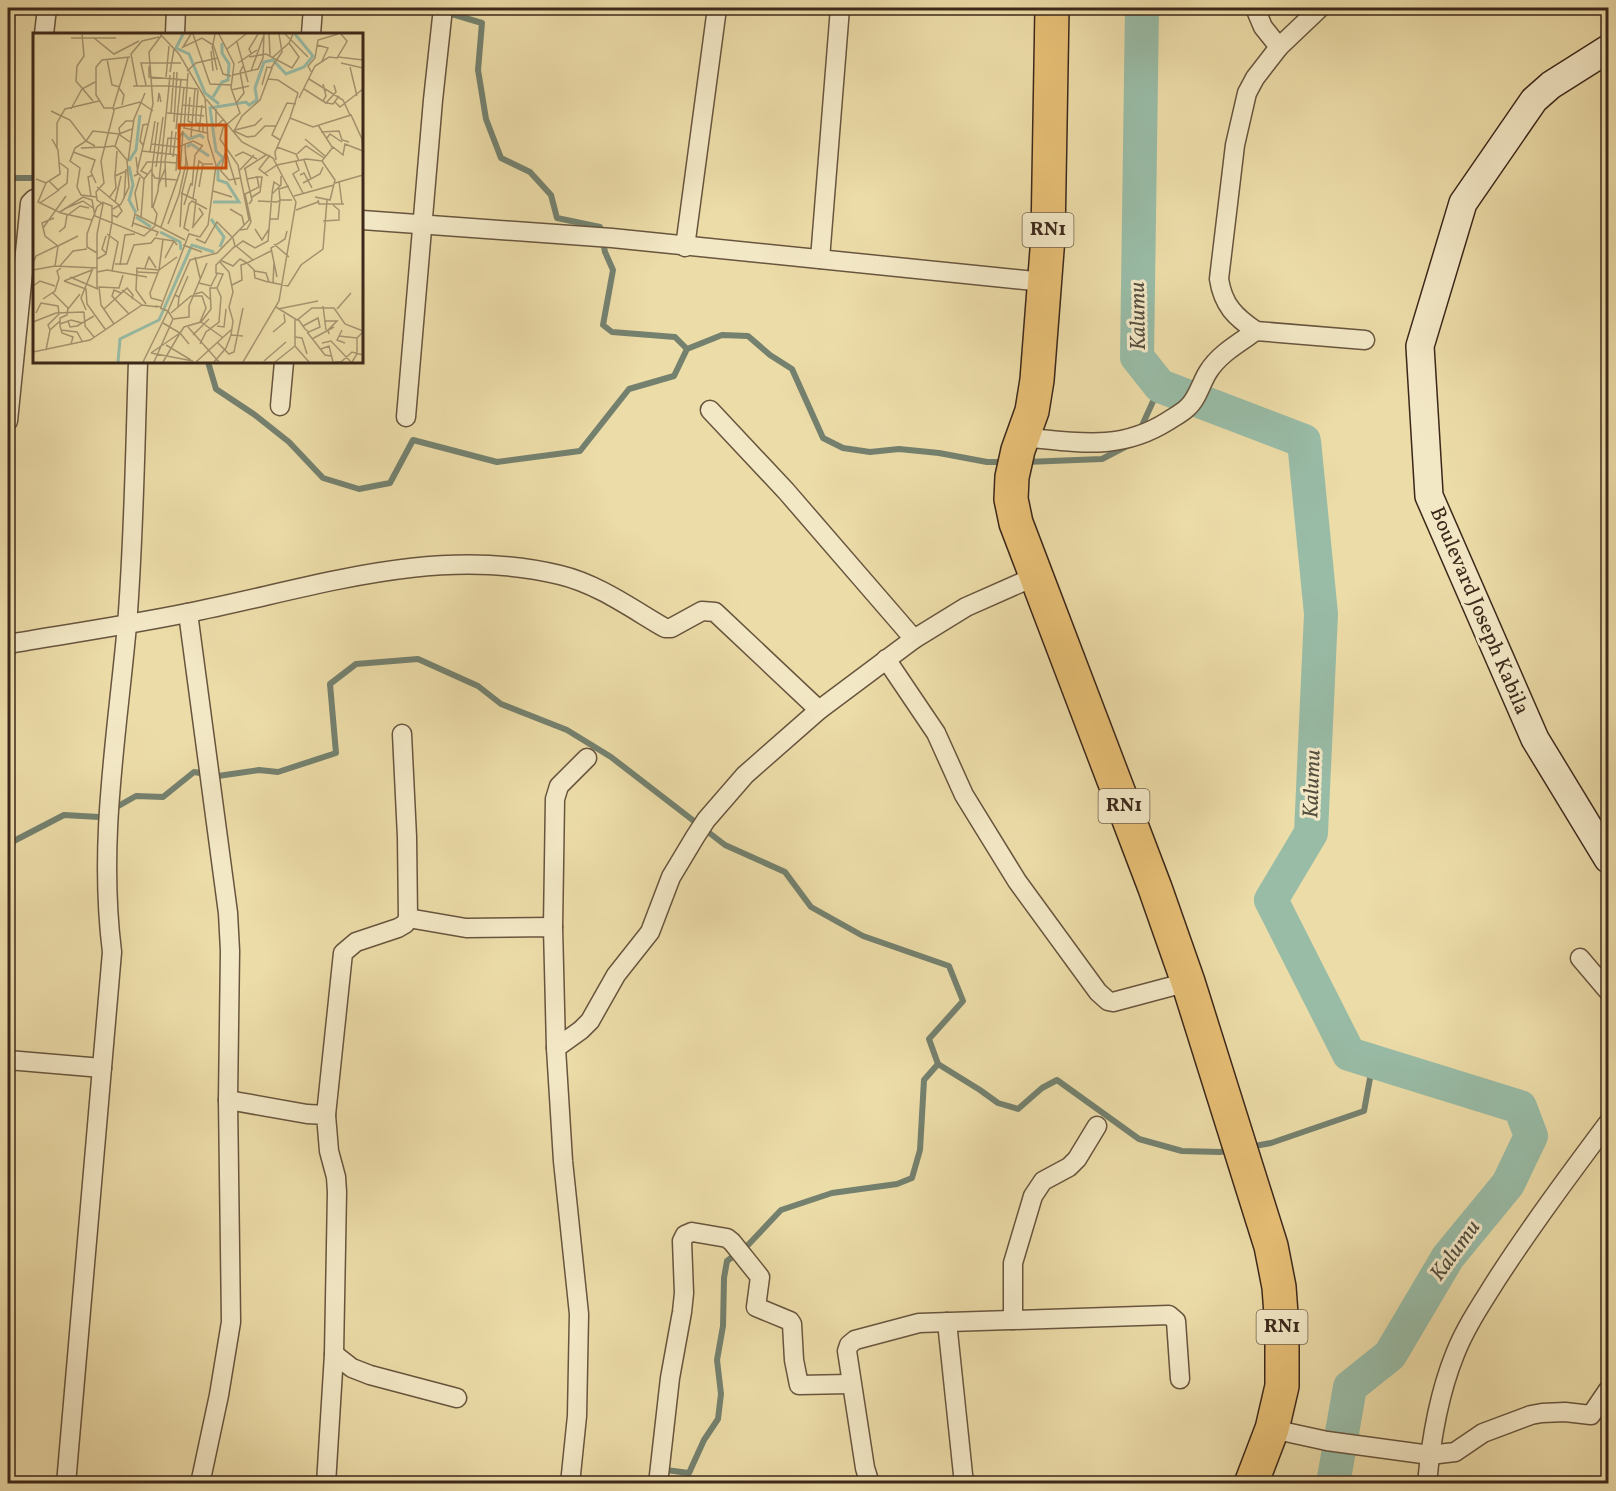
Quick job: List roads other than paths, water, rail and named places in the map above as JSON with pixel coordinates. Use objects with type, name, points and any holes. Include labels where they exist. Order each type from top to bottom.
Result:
[{"type":"highway","name":"RN1","points":[[1052,8],[1050,190],[1037,380],[1032,411],[1017,455],[1011,499],[1016,523],[1155,888],[1188,982],[1271,1246],[1279,1287],[1282,1386],[1272,1429],[1251,1484]]},
{"type":"main road","name":"Boulevard Joseph Kabila","points":[[1608,49],[1551,85],[1534,100],[1463,203],[1420,346],[1429,496],[1534,739],[1608,858]]},
{"type":"street","points":[[44,33],[46,8]]},
{"type":"street","points":[[175,33],[176,8]]},
{"type":"street","points":[[311,33],[313,8]]},
{"type":"street","points":[[685,247],[717,8]]},
{"type":"street","points":[[820,259],[840,8]]},
{"type":"street","points":[[1256,8],[1263,27],[1279,47]]},
{"type":"street","points":[[1320,8],[1279,47],[1255,78],[1247,93],[1235,145],[1219,279],[1222,296],[1231,309],[1241,321],[1256,331],[1365,340]]},
{"type":"street","points":[[406,417],[442,12]]},
{"type":"street","points":[[8,421],[15,268],[30,203],[33,199]]},
{"type":"street","points":[[363,220],[612,238],[1044,282]]},
{"type":"street","points":[[1017,455],[1101,444],[1151,432],[1189,407],[1208,372],[1225,353],[1256,331]]},
{"type":"street","points":[[66,1484],[112,952],[106,908],[108,802],[127,624],[134,504],[138,363]]},
{"type":"street","points":[[280,406],[284,363]]},
{"type":"street","points":[[711,410],[786,491],[914,639]]},
{"type":"street","points":[[8,644],[188,613],[397,569],[443,564],[477,564],[534,569],[584,583],[665,628],[671,628],[702,611],[715,612],[819,710]]},
{"type":"street","points":[[556,1048],[590,1021],[615,975],[643,942],[653,924],[671,877],[695,837],[706,820],[745,775],[819,710],[914,639],[966,607],[1036,576]]},
{"type":"street","points":[[188,613],[228,914],[230,951],[228,1100],[231,1323],[219,1395],[200,1484]]},
{"type":"street","points":[[886,659],[936,733],[964,795],[1017,880],[1098,992],[1108,1001],[1113,1002],[1188,982]]},
{"type":"street","points":[[326,1484],[334,1354],[337,1192],[336,1177],[329,1151],[327,1115],[343,953],[356,942],[398,928],[405,924],[408,918],[402,734]]},
{"type":"street","points":[[570,1484],[577,1416],[579,1314],[563,1161],[552,927],[555,799],[559,786],[587,758]]},
{"type":"street","points":[[408,918],[475,928],[552,927]]},
{"type":"street","points":[[1580,958],[1608,991]]},
{"type":"street","points":[[8,1060],[102,1068]]},
{"type":"street","points":[[228,1100],[307,1114],[327,1115]]},
{"type":"street","points":[[1427,1484],[1441,1398],[1455,1353],[1480,1306],[1538,1219],[1608,1123]]},
{"type":"street","points":[[1013,1320],[1013,1263],[1033,1196],[1042,1182],[1069,1167],[1077,1159],[1097,1126]]},
{"type":"street","points":[[658,1477],[670,1378],[682,1312],[684,1236],[692,1232],[727,1238],[760,1277],[756,1307],[790,1321],[792,1324],[794,1360],[800,1385],[850,1384]]},
{"type":"street","points":[[870,1484],[850,1384],[847,1351],[849,1345],[855,1341],[919,1323],[1168,1315],[1176,1321],[1180,1379]]},
{"type":"street","points":[[947,1322],[964,1484]]},
{"type":"street","points":[[334,1354],[352,1368],[370,1375],[457,1398]]},
{"type":"street","points":[[1272,1429],[1327,1441],[1430,1455],[1455,1452],[1483,1433],[1531,1415],[1565,1412],[1592,1415],[1608,1390]]},
{"type":"waterway","name":"Kalumu","points":[[1142,8],[1137,357],[1160,386],[1304,441],[1321,614],[1311,833],[1271,900],[1349,1054],[1520,1107],[1531,1136],[1508,1184],[1448,1257],[1390,1355],[1350,1387],[1333,1484]]},
{"type":"waterway","points":[[445,12],[482,23],[478,70],[486,119],[501,158],[530,172],[551,195],[557,218],[600,227],[605,252],[613,270],[603,325],[612,332],[675,337],[687,349]]},
{"type":"waterway","points":[[8,178],[33,178]]},
{"type":"waterway","points":[[208,363],[216,389],[255,415],[289,442],[323,478],[359,489],[390,483],[413,440],[497,462],[580,451],[629,389],[674,376],[687,349],[722,335],[748,336],[770,355],[792,369],[823,438],[843,448],[870,452],[899,449],[939,453],[987,462],[1007,462]]},
{"type":"waterway","points":[[1140,430],[1160,386]]},
{"type":"waterway","points":[[1026,462],[1102,459],[1127,446]]},
{"type":"waterway","points":[[8,844],[64,815],[99,817],[136,796],[163,797],[194,772],[218,776],[259,770],[278,772],[336,753],[330,684],[356,664],[418,659],[478,686],[501,704],[567,730],[611,757],[725,845],[785,872],[811,907],[863,936],[949,966],[963,1001],[929,1039],[938,1064],[998,1103],[1018,1109],[1042,1088],[1057,1080],[1139,1139],[1182,1151],[1230,1150]]},
{"type":"waterway","points":[[1249,1147],[1271,1143],[1364,1111],[1373,1062]]},
{"type":"waterway","points":[[662,1473],[666,1470],[689,1473],[704,1440],[718,1419],[721,1394],[717,1360],[723,1326],[724,1278],[727,1261],[748,1245],[781,1210],[832,1193],[897,1184],[912,1178],[920,1150],[924,1080],[938,1064]]}]
